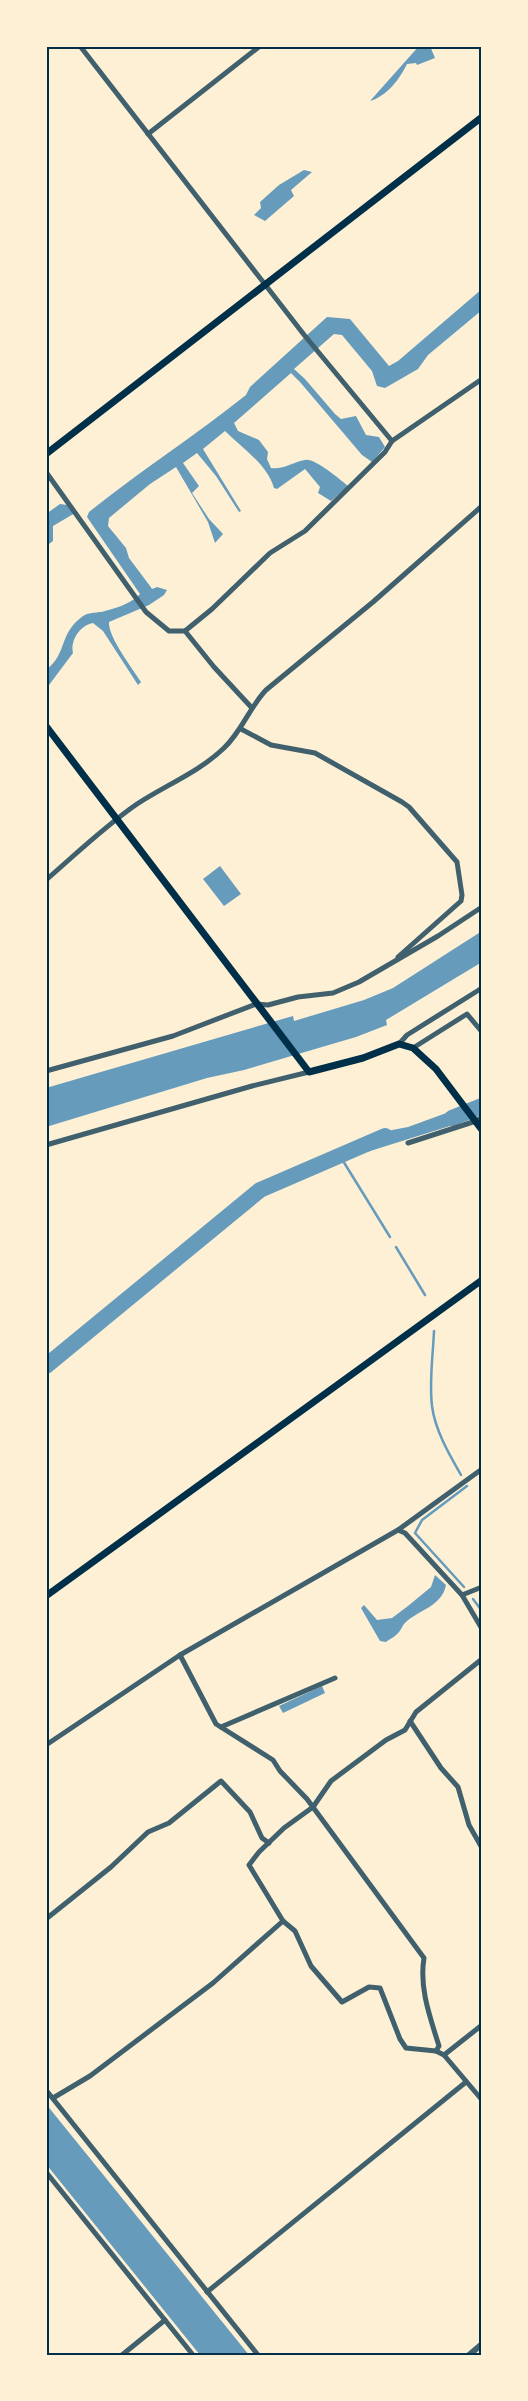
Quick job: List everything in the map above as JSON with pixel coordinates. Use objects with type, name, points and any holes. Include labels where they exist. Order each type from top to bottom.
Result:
[{"type":"main road","points":[[46,454],[482,117]]},
{"type":"main road","points":[[46,726],[308,1072],[363,1058],[399,1044],[413,1048],[436,1069],[462,1104],[478,1120],[482,1130]]},
{"type":"main road","points":[[46,1596],[482,1280]]},
{"type":"street","points":[[80,46],[318,353],[392,441]]},
{"type":"street","points":[[148,134],[260,46]]},
{"type":"street","points":[[46,472],[134,598],[146,612],[169,631],[185,631],[212,609],[270,553],[305,531],[385,452],[392,441],[482,379]]},
{"type":"street","points":[[46,880],[116,819],[201,766],[223,749],[242,728],[254,702],[266,690],[373,602],[482,506]]},
{"type":"street","points":[[185,631],[214,667],[252,708]]},
{"type":"street","points":[[242,728],[271,745],[315,753],[402,802],[409,807],[457,862],[462,894],[461,901],[389,965]]},
{"type":"street","points":[[46,1071],[173,1036],[256,1004],[268,1005],[298,997],[333,993],[359,982],[389,965],[482,907]]},
{"type":"street","points":[[399,1044],[407,1035],[482,988]]},
{"type":"street","points":[[413,1048],[467,1014],[482,1032]]},
{"type":"street","points":[[46,1145],[308,1072]]},
{"type":"street","points":[[408,1143],[478,1120]]},
{"type":"street","points":[[46,1745],[180,1655],[398,1530],[482,1469]]},
{"type":"street","points":[[398,1530],[405,1533],[462,1595],[482,1629]]},
{"type":"street","points":[[462,1595],[482,1588]]},
{"type":"street","points":[[180,1655],[216,1724],[273,1760],[280,1771],[313,1807],[424,1958],[421,1972],[426,2005],[439,2046],[436,2051]]},
{"type":"street","points":[[482,1659],[416,1712],[405,1730],[386,1740],[331,1781],[313,1807],[268,1843],[249,1865],[283,1921],[295,1931],[311,1966],[342,2002],[369,1987],[380,1988],[400,2039],[406,2048],[436,2051],[444,2055],[482,2100]]},
{"type":"street","points":[[221,1727],[336,1678]]},
{"type":"street","points":[[410,1721],[441,1768],[458,1787],[469,1825],[482,1848]]},
{"type":"street","points":[[46,1919],[111,1867],[148,1832],[169,1823],[221,1781],[250,1812],[262,1838],[268,1843]]},
{"type":"street","points":[[53,2098],[90,2076],[206,1989],[283,1921]]},
{"type":"street","points":[[444,2055],[482,2025]]},
{"type":"street","points":[[207,2292],[466,2082]]},
{"type":"street","points":[[46,2090],[258,2355]]},
{"type":"street","points":[[46,2172],[193,2355]]},
{"type":"street","points":[[122,2355],[165,2320]]},
{"type":"street","points":[[469,2355],[482,2344]]},
{"type":"water","points":[[419,46],[430,46],[435,58],[417,65],[416,63],[407,64],[392,87],[376,99],[370,101]]},
{"type":"water","points":[[304,170],[312,172],[291,190],[294,196],[265,221],[254,215],[261,208],[260,202],[279,185]]},
{"type":"water","points":[[482,289],[482,310],[428,355],[418,369],[385,388],[377,386],[372,371],[342,335],[334,334],[294,369],[341,419],[356,416],[366,435],[379,437],[385,447],[372,462],[362,455],[291,373],[234,423],[238,431],[259,440],[268,452],[267,459],[271,468],[280,468],[309,460],[327,470],[348,486],[331,501],[318,493],[320,487],[305,469],[277,489],[274,488],[271,479],[260,464],[225,431],[203,449],[241,511],[239,512],[216,476],[197,453],[183,463],[199,486],[192,493],[209,519],[223,534],[215,543],[208,522],[176,467],[150,484],[109,518],[108,526],[126,548],[129,558],[152,589],[157,587],[167,590],[164,595],[149,605],[109,622],[112,636],[141,682],[138,685],[103,631],[93,623],[88,624],[77,634],[72,648],[73,653],[46,689],[46,670],[58,657],[66,637],[75,623],[85,615],[124,605],[140,594],[87,517],[89,512],[246,395],[250,387],[327,317],[350,319],[389,366],[398,361]]},
{"type":"water","points":[[60,504],[67,505],[75,513],[53,526],[53,541],[46,546],[46,514]]},
{"type":"water","points":[[220,866],[241,894],[224,906],[203,879]]},
{"type":"water","points":[[482,931],[482,962],[386,1020],[387,1025],[356,1037],[244,1070],[207,1078],[46,1127],[46,1088],[293,1016],[294,1021],[364,1000],[393,988]]},
{"type":"water","points":[[460,1108],[469,1120],[367,1152],[362,1141],[387,1131],[408,1127]]},
{"type":"water","points":[[435,1575],[446,1585],[440,1598],[406,1622],[395,1636],[386,1642],[380,1641],[361,1608],[364,1605],[377,1620],[392,1618],[431,1587]]},
{"type":"water","points":[[322,1686],[325,1693],[283,1713],[279,1706]]},
{"type":"water","points":[[46,2104],[249,2355],[200,2355],[46,2164]]},
{"type":"waterway","points":[[452,1118],[482,1106]]},
{"type":"waterway","points":[[46,1366],[260,1190],[385,1136]]},
{"type":"waterway","points":[[340,1156],[390,1237]]},
{"type":"waterway","points":[[396,1247],[425,1295]]},
{"type":"waterway","points":[[434,1331],[431,1387],[432,1406],[443,1442],[461,1475]]},
{"type":"waterway","points":[[464,1587],[415,1533],[422,1520],[467,1486]]},
{"type":"waterway","points":[[473,1599],[482,1611]]}]
